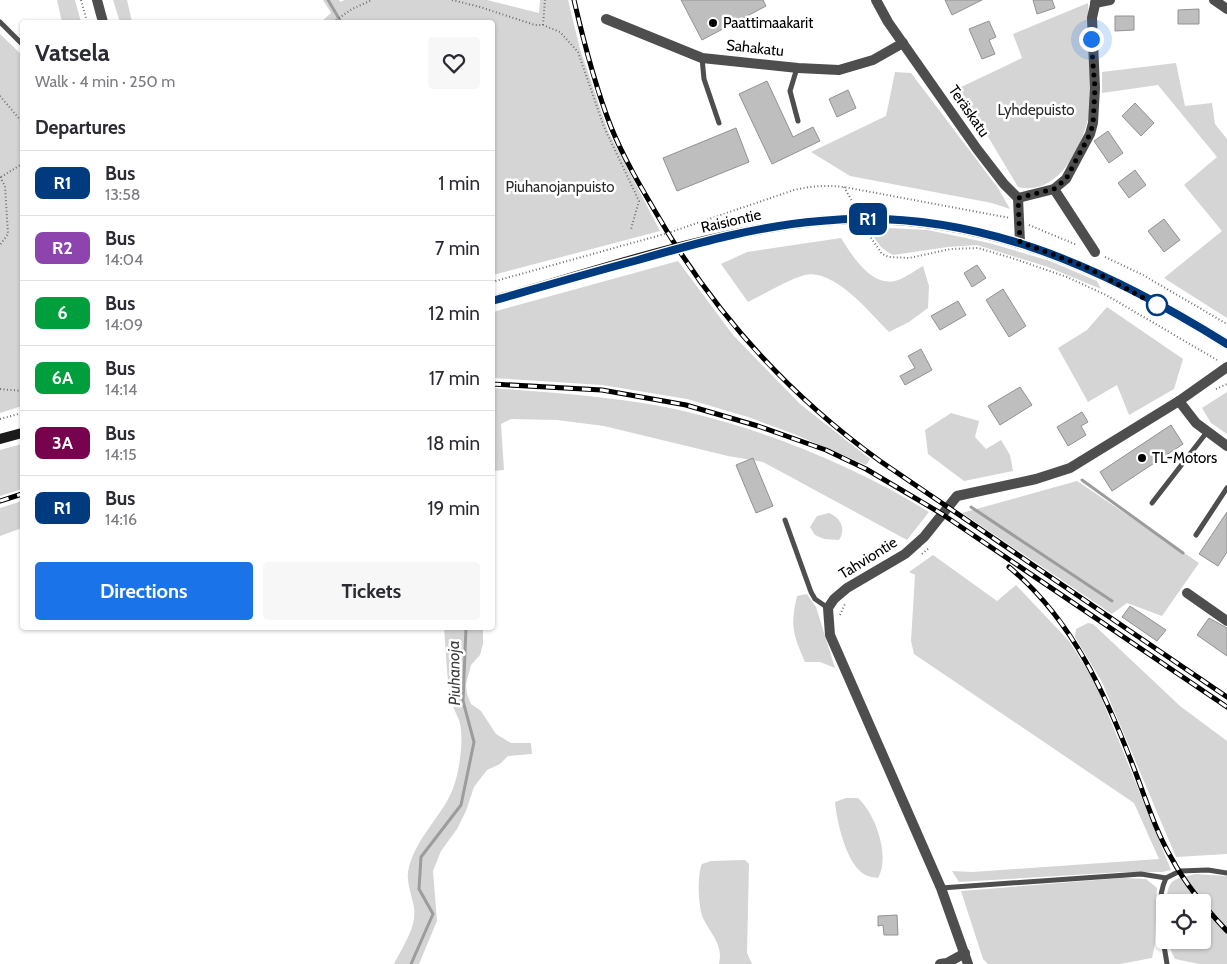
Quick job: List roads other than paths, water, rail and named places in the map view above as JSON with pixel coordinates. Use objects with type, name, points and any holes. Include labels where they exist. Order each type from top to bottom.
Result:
[{"type":"main road","name":"Raisiontie","points":[[495,300],[678,248],[766,228],[846,219],[919,222],[980,232],[1020,242],[1086,267],[1227,344]]},
{"type":"main road","points":[[0,439],[20,434]]},
{"type":"street","points":[[98,0],[103,20]]},
{"type":"street","name":"Teräskatu","points":[[876,0],[888,22],[977,149],[1004,184],[1018,198]]},
{"type":"street","points":[[1020,242],[1018,198],[1054,189],[1066,179],[1074,168],[1090,134],[1093,124],[1095,88],[1091,39],[1092,18],[1095,1],[1110,0]]},
{"type":"street","points":[[1214,0],[1227,9]]},
{"type":"street","name":"Sahakatu","points":[[606,20],[702,58],[798,68],[840,70],[873,60],[903,43]]},
{"type":"street","points":[[1054,189],[1095,252]]},
{"type":"street","name":"Tahviontie","points":[[828,608],[834,599],[847,588],[905,554],[924,537],[957,496],[1036,479],[1070,468],[1179,401],[1224,365]]},
{"type":"street","points":[[1179,401],[1189,415],[1206,432],[1227,446]]},
{"type":"street","points":[[1187,593],[1227,621]]},
{"type":"street","points":[[828,608],[828,625],[834,644],[941,888],[968,964]]},
{"type":"street","points":[[940,964],[947,963],[965,953]]},
{"type":"lane","points":[[0,22],[20,42]]},
{"type":"lane","points":[[702,58],[704,79],[719,123]]},
{"type":"lane","points":[[798,68],[790,91],[798,121]]},
{"type":"lane","points":[[1152,503],[1206,432]]},
{"type":"lane","points":[[1196,535],[1227,488]]},
{"type":"lane","points":[[785,520],[811,592],[815,600],[828,608]]},
{"type":"lane","points":[[1167,964],[1160,903],[1160,893],[1166,878],[1180,870],[1208,870],[1227,873]]},
{"type":"lane","points":[[941,888],[1141,874],[1166,878]]},
{"type":"waterway","name":"Piuhanoja","points":[[328,0],[340,20]]},
{"type":"waterway","points":[[1082,480],[1183,553]]},
{"type":"waterway","points":[[971,507],[1112,601]]},
{"type":"waterway","name":"Piuhanoja","points":[[411,964],[433,914],[419,889],[421,857],[461,805],[474,742],[463,701],[466,630]]},
{"type":"railway","points":[[574,0],[600,96],[611,127],[630,168],[668,233],[690,266],[737,329],[763,358],[818,412],[880,461],[1227,697]]},
{"type":"railway","points":[[495,384],[602,390],[686,405],[758,426],[826,450],[866,469],[942,514],[1227,707]]},
{"type":"railway","points":[[0,501],[20,495]]},
{"type":"railway","points":[[1009,567],[1032,588],[1052,611],[1085,660],[1112,715],[1166,849],[1190,888],[1227,931]]},
{"type":"place","name":"Paattimaakarit","points":[[713,23]]},
{"type":"place","name":"TL-Motors","points":[[1142,458]]},
{"type":"park label","name":"Lyhdepuisto","points":[[1036,110]]},
{"type":"park label","name":"Piuhanojanpuisto","points":[[560,187]]}]
